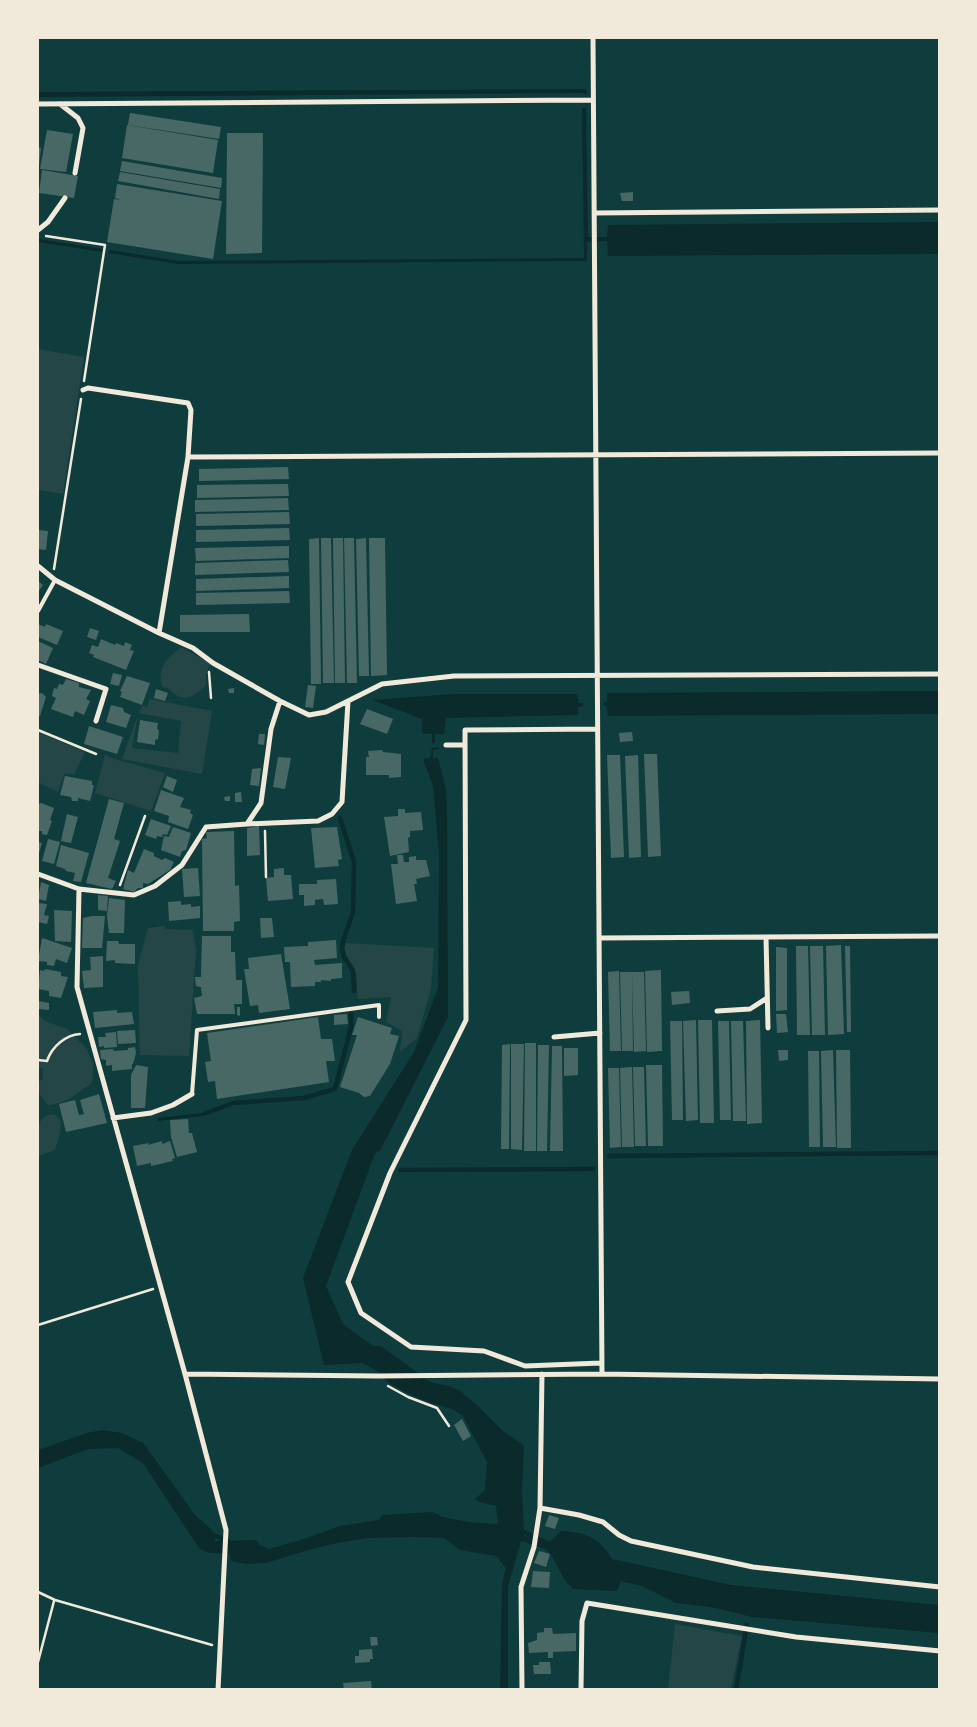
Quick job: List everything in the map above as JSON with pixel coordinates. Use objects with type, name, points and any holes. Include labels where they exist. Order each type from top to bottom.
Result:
[{"type":"street","points":[[593,38],[596,729],[602,1374]]},
{"type":"street","points":[[38,104],[593,100]]},
{"type":"street","points":[[59,103],[78,118],[83,128],[75,173]]},
{"type":"street","points":[[38,230],[48,222],[65,198]]},
{"type":"street","points":[[595,213],[940,210]]},
{"type":"street","points":[[83,390],[88,388],[188,403],[191,410],[188,457],[159,633]]},
{"type":"street","points":[[188,457],[940,453]]},
{"type":"street","points":[[38,566],[55,580],[159,633],[193,648],[213,663],[280,701],[309,715],[326,712],[382,684],[454,676],[940,674]]},
{"type":"street","points":[[38,665],[106,689],[96,721]]},
{"type":"street","points":[[247,824],[261,803],[272,729],[280,701]]},
{"type":"street","points":[[38,874],[78,889],[134,895],[155,886],[182,865],[206,827],[318,821],[332,814],[342,802],[348,701]]},
{"type":"street","points":[[596,729],[465,730],[466,1020],[390,1172],[348,1282],[360,1313],[411,1347],[484,1351],[526,1366],[601,1363]]},
{"type":"street","points":[[446,745],[465,746]]},
{"type":"street","points":[[78,889],[76,987],[161,1287],[226,1530],[218,1690]]},
{"type":"street","points":[[599,938],[940,936]]},
{"type":"street","points":[[766,937],[768,1028]]},
{"type":"street","points":[[717,1011],[750,1009],[767,998]]},
{"type":"street","points":[[554,1037],[600,1033]]},
{"type":"street","points":[[113,1118],[151,1113],[173,1105],[192,1094]]},
{"type":"street","points":[[185,1374],[377,1376],[602,1374],[940,1379]]},
{"type":"street","points":[[522,1690],[521,1587],[534,1547],[540,1508],[542,1374]]},
{"type":"street","points":[[540,1508],[603,1522],[619,1535],[631,1541],[754,1567],[940,1587]]},
{"type":"street","points":[[581,1690],[582,1620],[587,1603],[796,1637],[940,1651]]},
{"type":"lane","points":[[38,611],[55,580]]},
{"type":"lane","points":[[192,1094],[198,1030],[379,1005],[379,1018]]},
{"type":"path","points":[[211,698],[209,670],[213,663]]},
{"type":"path","points":[[38,730],[96,754]]},
{"type":"path","points":[[117,894],[145,816]]},
{"type":"path","points":[[265,823],[266,877]]},
{"type":"path","points":[[38,1060],[47,1060],[56,1047],[72,1034],[89,1033]]},
{"type":"path","points":[[38,1325],[161,1287]]},
{"type":"path","points":[[377,1376],[384,1384],[408,1398],[437,1408],[449,1426]]},
{"type":"path","points":[[38,1592],[54,1600],[221,1647]]},
{"type":"path","points":[[38,1662],[54,1600]]},
{"type":"shaded area","points":[[586,89],[587,94],[38,97],[38,92]]},
{"type":"shaded area","points":[[582,108],[586,108],[588,237],[607,237],[608,226],[610,225],[940,222],[939,254],[608,256],[607,241],[587,242],[587,261],[178,264],[109,253],[110,250],[179,261],[584,258]]},
{"type":"shaded area","points":[[38,239],[103,249],[102,252],[38,242]]},
{"type":"shaded area","points":[[38,349],[84,357],[63,494],[38,490]]},
{"type":"shaded area","points":[[181,647],[210,663],[206,674],[206,685],[192,696],[183,698],[168,688],[162,687],[161,680],[164,664]]},
{"type":"shaded area","points":[[939,691],[939,714],[608,716],[607,706],[604,705],[604,702],[607,702],[607,693]]},
{"type":"shaded area","points":[[454,694],[577,694],[579,703],[583,703],[584,706],[578,707],[578,715],[446,718],[444,734],[435,734],[435,743],[432,743],[432,734],[422,733],[422,719],[373,700]]},
{"type":"shaded area","points":[[150,699],[212,711],[202,774],[122,759],[138,715],[132,748],[178,753],[181,721],[139,713],[142,706],[147,707]]},
{"type":"shaded area","points":[[38,732],[85,752],[74,775],[65,773],[58,792],[38,782]]},
{"type":"shaded area","points":[[439,747],[439,749],[433,750],[433,758],[438,758],[446,790],[447,806],[448,1017],[380,1151],[377,1151],[374,1156],[326,1286],[343,1324],[373,1346],[381,1346],[430,1382],[459,1390],[503,1431],[524,1446],[522,1489],[524,1536],[550,1542],[561,1531],[577,1533],[597,1541],[612,1559],[731,1585],[939,1605],[939,1633],[752,1617],[711,1607],[676,1603],[642,1586],[621,1581],[617,1591],[573,1589],[564,1579],[552,1556],[545,1549],[521,1541],[508,1587],[508,1689],[500,1689],[502,1584],[506,1568],[496,1556],[460,1550],[444,1538],[368,1538],[337,1543],[266,1563],[246,1564],[231,1561],[230,1554],[210,1553],[199,1548],[143,1463],[118,1448],[88,1449],[38,1468],[38,1450],[87,1433],[102,1430],[122,1433],[143,1443],[196,1516],[212,1530],[215,1541],[256,1540],[260,1545],[269,1549],[340,1526],[379,1520],[382,1515],[433,1512],[443,1517],[468,1522],[498,1523],[496,1506],[479,1502],[475,1499],[485,1490],[487,1462],[463,1416],[452,1409],[409,1394],[389,1383],[376,1370],[362,1363],[324,1365],[303,1278],[352,1150],[414,1052],[438,988],[439,854],[433,786],[423,759],[430,758],[432,748]]},
{"type":"shaded area","points":[[105,755],[165,773],[151,811],[95,793]]},
{"type":"shaded area","points":[[165,926],[165,929],[193,930],[196,950],[189,1056],[140,1055],[138,965],[148,928]]},
{"type":"shaded area","points":[[346,943],[434,948],[431,989],[417,1038],[400,1052],[402,1031],[386,1022],[391,997],[358,999],[356,972],[346,954]]},
{"type":"shaded area","points":[[38,1014],[45,1021],[67,1029],[87,1049],[93,1064],[92,1083],[60,1103],[48,1105],[38,1092],[38,1083],[43,1078],[42,1068],[38,1068]]},
{"type":"shaded area","points":[[204,1113],[202,1116],[158,1121],[157,1118]]},
{"type":"shaded area","points":[[54,1114],[61,1121],[60,1134],[55,1150],[38,1156],[38,1124],[45,1116]]},
{"type":"shaded area","points":[[675,1624],[742,1636],[731,1689],[668,1689]]},
{"type":"building","points":[[130,113],[221,127],[219,139],[128,125]]},
{"type":"building","points":[[127,125],[218,140],[213,173],[122,158]]},
{"type":"building","points":[[47,130],[73,134],[66,172],[40,169]]},
{"type":"building","points":[[227,133],[263,133],[262,253],[226,254]]},
{"type":"building","points":[[38,147],[41,148],[39,165],[38,165]]},
{"type":"building","points":[[122,161],[222,178],[221,188],[120,171]]},
{"type":"building","points":[[42,170],[78,176],[74,198],[39,193]]},
{"type":"building","points":[[120,172],[220,189],[219,199],[118,181]]},
{"type":"building","points":[[117,184],[222,201],[213,259],[107,242],[114,199],[121,200],[115,198]]},
{"type":"building","points":[[633,192],[633,201],[622,201],[620,193]]},
{"type":"building","points":[[288,467],[289,479],[199,481],[199,469]]},
{"type":"building","points":[[288,484],[289,496],[197,498],[197,485]]},
{"type":"building","points":[[288,498],[289,510],[195,512],[195,500]]},
{"type":"building","points":[[289,512],[290,524],[196,526],[196,514]]},
{"type":"building","points":[[289,528],[290,540],[196,542],[196,530]]},
{"type":"building","points":[[38,530],[48,531],[46,550],[38,549]]},
{"type":"building","points":[[319,538],[321,684],[311,684],[309,539]]},
{"type":"building","points":[[321,538],[331,538],[334,683],[323,683]]},
{"type":"building","points":[[333,538],[343,538],[345,683],[335,683]]},
{"type":"building","points":[[344,538],[354,538],[357,683],[347,683]]},
{"type":"building","points":[[366,538],[369,676],[359,676],[356,539]]},
{"type":"building","points":[[369,538],[385,538],[387,675],[371,676]]},
{"type":"building","points":[[289,546],[289,558],[196,561],[195,548]]},
{"type":"building","points":[[288,560],[289,572],[195,575],[195,563]]},
{"type":"building","points":[[289,576],[289,588],[196,591],[196,579]]},
{"type":"building","points":[[38,581],[43,585],[38,592]]},
{"type":"building","points":[[289,591],[290,603],[196,605],[196,593]]},
{"type":"building","points":[[249,614],[250,632],[180,632],[180,615]]},
{"type":"building","points":[[38,624],[45,627],[46,624],[63,631],[57,645],[38,637]]},
{"type":"building","points":[[90,628],[99,631],[96,640],[87,637]]},
{"type":"building","points":[[101,639],[115,645],[116,643],[124,646],[125,642],[132,645],[130,650],[134,651],[126,670],[93,657],[94,655],[89,653],[92,645],[98,647]]},
{"type":"building","points":[[38,641],[53,648],[46,664],[38,660]]},
{"type":"building","points":[[113,673],[122,675],[119,686],[110,684]]},
{"type":"building","points":[[127,676],[150,683],[142,705],[120,697],[122,692],[120,691]]},
{"type":"building","points":[[66,679],[79,683],[79,687],[91,690],[86,699],[90,701],[84,715],[75,711],[73,717],[51,709],[56,698],[52,696],[54,688],[57,689],[59,684],[63,685]]},
{"type":"building","points":[[308,685],[316,686],[313,708],[305,707]]},
{"type":"building","points":[[234,688],[234,693],[229,693],[228,689]]},
{"type":"building","points":[[156,689],[168,693],[165,701],[154,698]]},
{"type":"building","points":[[42,693],[46,697],[40,716],[38,715],[38,694]]},
{"type":"building","points":[[111,705],[123,708],[124,712],[131,715],[126,728],[106,722]]},
{"type":"building","points":[[367,709],[393,719],[387,734],[360,724]]},
{"type":"building","points":[[140,720],[158,723],[158,739],[155,740],[155,745],[137,742]]},
{"type":"building","points":[[89,726],[123,737],[117,754],[84,744]]},
{"type":"building","points":[[632,732],[633,741],[620,742],[619,733]]},
{"type":"building","points":[[259,734],[265,734],[264,745],[258,744]]},
{"type":"building","points":[[382,750],[383,752],[401,754],[401,777],[389,778],[389,775],[366,775],[368,751]]},
{"type":"building","points":[[644,754],[657,754],[661,856],[648,857]]},
{"type":"building","points":[[607,755],[620,755],[624,857],[611,858]]},
{"type":"building","points":[[638,755],[641,857],[629,858],[625,756]]},
{"type":"building","points":[[278,757],[291,758],[285,789],[273,787]]},
{"type":"building","points":[[261,768],[259,786],[250,785],[252,769]]},
{"type":"building","points":[[65,776],[92,781],[92,785],[94,785],[90,801],[78,798],[78,801],[72,801],[71,797],[60,795]]},
{"type":"building","points":[[167,776],[177,780],[173,792],[163,787]]},
{"type":"building","points":[[161,790],[184,798],[180,807],[191,810],[190,813],[193,815],[188,829],[168,822],[169,816],[154,811]]},
{"type":"building","points":[[241,792],[242,802],[235,802],[235,793]]},
{"type":"building","points":[[230,796],[230,801],[225,801],[224,797]]},
{"type":"building","points":[[109,799],[124,803],[114,839],[120,841],[108,878],[116,881],[112,889],[86,883]]},
{"type":"building","points":[[41,803],[54,808],[47,835],[42,834],[42,831],[38,831],[38,804]]},
{"type":"building","points":[[398,809],[405,809],[405,813],[421,812],[423,830],[410,831],[410,837],[408,838],[409,852],[390,856],[384,817],[398,816]]},
{"type":"building","points":[[67,814],[78,817],[71,843],[61,841]]},
{"type":"building","points":[[151,819],[171,826],[167,835],[157,836],[156,839],[145,835]]},
{"type":"building","points":[[259,826],[260,855],[247,856],[247,828]]},
{"type":"building","points":[[173,827],[191,833],[186,850],[182,851],[180,857],[161,850],[164,836],[169,837]]},
{"type":"building","points":[[337,827],[342,859],[338,860],[339,866],[315,868],[311,828]]},
{"type":"building","points":[[234,831],[235,886],[239,885],[240,921],[234,922],[234,931],[203,931],[202,839],[207,838],[206,832]]},
{"type":"building","points":[[48,839],[60,842],[54,864],[42,861]]},
{"type":"building","points":[[38,842],[42,843],[38,856]]},
{"type":"building","points":[[61,845],[89,853],[81,882],[73,881],[75,873],[56,866]]},
{"type":"building","points":[[144,849],[154,853],[154,856],[162,860],[165,858],[174,862],[170,870],[148,884],[143,883],[143,888],[138,888],[134,892],[123,889],[128,870],[134,873]]},
{"type":"building","points":[[397,855],[403,855],[404,862],[409,862],[409,857],[416,856],[416,860],[426,860],[430,876],[416,879],[417,884],[414,884],[417,901],[396,904],[391,864],[398,864]]},
{"type":"building","points":[[198,868],[200,896],[184,897],[182,869]]},
{"type":"building","points":[[284,868],[284,875],[291,875],[293,899],[268,901],[266,878],[274,877],[274,869]]},
{"type":"building","points":[[336,879],[338,904],[324,905],[323,899],[315,900],[315,905],[304,906],[304,895],[299,895],[299,884],[317,884],[317,880]]},
{"type":"building","points":[[41,882],[49,885],[46,901],[38,899]]},
{"type":"building","points":[[98,895],[108,896],[107,911],[98,910]]},
{"type":"building","points":[[109,898],[125,900],[124,933],[109,933],[107,916]]},
{"type":"building","points":[[181,901],[181,905],[191,904],[191,907],[200,906],[200,918],[169,921],[168,902]]},
{"type":"building","points":[[38,903],[47,904],[44,915],[49,916],[47,924],[38,922]]},
{"type":"building","points":[[54,910],[72,911],[71,942],[55,941]]},
{"type":"building","points":[[105,916],[102,948],[82,948],[83,918]]},
{"type":"building","points":[[260,918],[272,918],[274,937],[261,938]]},
{"type":"building","points":[[202,936],[231,936],[231,952],[235,952],[236,980],[242,980],[242,1004],[234,1004],[235,1014],[197,1014],[194,998],[202,996],[201,987],[196,986],[195,977],[201,977]]},
{"type":"building","points":[[42,938],[72,948],[67,963],[56,959],[54,966],[47,965],[47,962],[38,961]]},
{"type":"building","points":[[336,940],[337,958],[314,960],[315,965],[342,963],[342,978],[331,979],[331,981],[321,980],[321,982],[315,982],[315,986],[291,987],[290,962],[285,962],[284,947],[308,946],[308,942]]},
{"type":"building","points":[[107,941],[118,941],[119,944],[135,944],[135,964],[115,963],[115,960],[106,961]]},
{"type":"building","points":[[841,945],[844,1034],[828,1035],[826,946]]},
{"type":"building","points":[[796,946],[808,946],[810,1035],[797,1035]]},
{"type":"building","points":[[810,946],[823,946],[825,1035],[812,1035]]},
{"type":"building","points":[[845,946],[850,946],[851,1032],[847,1032]]},
{"type":"building","points":[[776,947],[787,948],[787,1010],[776,1011]]},
{"type":"building","points":[[281,954],[290,1009],[259,1013],[258,1005],[250,1006],[244,969],[249,969],[248,958]]},
{"type":"building","points":[[103,956],[103,987],[84,988],[82,971],[91,970],[90,957]]},
{"type":"building","points":[[45,969],[61,972],[61,976],[68,977],[61,998],[49,996],[49,991],[38,989],[40,970],[44,971]]},
{"type":"building","points":[[661,970],[662,1051],[647,1052],[645,971]]},
{"type":"building","points":[[619,971],[621,1051],[610,1051],[608,972]]},
{"type":"building","points":[[620,972],[632,972],[633,1051],[622,1051]]},
{"type":"building","points":[[632,972],[644,972],[646,1051],[634,1052]]},
{"type":"building","points":[[689,991],[690,1003],[672,1005],[671,992]]},
{"type":"building","points":[[38,1001],[49,1003],[49,1010],[38,1009]]},
{"type":"building","points":[[237,1007],[240,1007],[240,1016],[237,1015]]},
{"type":"building","points":[[117,1010],[117,1013],[132,1012],[134,1024],[95,1028],[93,1012]]},
{"type":"building","points":[[347,1014],[348,1024],[334,1025],[334,1015]]},
{"type":"building","points":[[776,1014],[786,1014],[788,1032],[777,1033]]},
{"type":"building","points":[[318,1017],[321,1039],[332,1039],[335,1061],[326,1061],[329,1082],[217,1099],[215,1081],[208,1082],[205,1062],[211,1061],[207,1033]]},
{"type":"building","points":[[358,1017],[392,1028],[390,1034],[399,1036],[390,1064],[370,1096],[364,1097],[359,1093],[340,1087],[357,1035],[352,1035]]},
{"type":"building","points":[[696,1020],[698,1120],[686,1121],[683,1021]]},
{"type":"building","points":[[698,1020],[712,1020],[714,1123],[700,1123]]},
{"type":"building","points":[[760,1020],[762,1123],[747,1124],[746,1021]]},
{"type":"building","points":[[670,1021],[682,1021],[683,1120],[672,1120]]},
{"type":"building","points":[[718,1021],[729,1021],[731,1120],[720,1120]]},
{"type":"building","points":[[731,1021],[743,1021],[746,1121],[733,1121]]},
{"type":"building","points":[[135,1030],[136,1043],[118,1044],[117,1031]]},
{"type":"building","points":[[116,1032],[117,1047],[99,1047],[98,1037],[106,1037],[105,1033]]},
{"type":"building","points":[[525,1043],[536,1043],[536,1151],[524,1151]]},
{"type":"building","points":[[510,1044],[509,1149],[501,1149],[502,1045]]},
{"type":"building","points":[[511,1044],[524,1044],[522,1150],[511,1149]]},
{"type":"building","points":[[538,1045],[549,1045],[547,1151],[537,1151]]},
{"type":"building","points":[[552,1046],[562,1046],[563,1151],[550,1151]]},
{"type":"building","points":[[135,1047],[136,1053],[132,1069],[112,1071],[112,1065],[106,1066],[106,1060],[101,1059],[100,1050],[128,1050],[128,1048]]},
{"type":"building","points":[[564,1048],[578,1048],[578,1075],[564,1076]]},
{"type":"building","points":[[778,1050],[788,1050],[788,1060],[779,1061]]},
{"type":"building","points":[[833,1050],[836,1147],[823,1147],[821,1051]]},
{"type":"building","points":[[836,1050],[850,1050],[851,1148],[837,1148]]},
{"type":"building","points":[[808,1051],[819,1051],[820,1147],[809,1147]]},
{"type":"building","points":[[136,1065],[148,1067],[145,1108],[131,1108],[131,1075]]},
{"type":"building","points":[[646,1065],[662,1065],[663,1146],[648,1146]]},
{"type":"building","points":[[632,1067],[634,1147],[622,1147],[620,1068]]},
{"type":"building","points":[[633,1067],[644,1067],[646,1146],[635,1146]]},
{"type":"building","points":[[608,1068],[619,1068],[621,1147],[610,1148]]},
{"type":"building","points":[[99,1094],[107,1123],[66,1132],[59,1104],[75,1100],[79,1115],[84,1114],[80,1100]]},
{"type":"building","points":[[188,1119],[189,1133],[192,1133],[197,1152],[177,1157],[171,1137],[170,1120]]},
{"type":"building","points":[[162,1141],[162,1144],[170,1141],[175,1158],[172,1159],[173,1161],[151,1166],[151,1163],[137,1166],[133,1146],[149,1143],[148,1145]]},
{"type":"building","points":[[462,1419],[471,1436],[463,1441],[454,1425]]},
{"type":"building","points":[[549,1515],[559,1518],[555,1529],[545,1526]]},
{"type":"building","points":[[539,1551],[550,1554],[546,1567],[534,1563]]},
{"type":"building","points":[[533,1571],[550,1572],[549,1588],[531,1587]]},
{"type":"building","points":[[544,1628],[552,1628],[553,1634],[576,1633],[576,1651],[553,1652],[553,1658],[548,1658],[548,1652],[529,1653],[528,1643],[537,1640],[537,1633],[544,1632]]},
{"type":"building","points":[[370,1637],[377,1637],[378,1645],[371,1646]]},
{"type":"building","points":[[372,1649],[373,1659],[370,1659],[370,1662],[355,1663],[355,1656],[359,1656],[359,1650]]},
{"type":"building","points":[[539,1662],[550,1662],[551,1674],[534,1674],[533,1665],[539,1665]]},
{"type":"building","points":[[371,1681],[372,1690],[344,1690],[343,1683]]},
{"type":"waterway","points":[[340,818],[354,862],[353,912],[342,949],[344,957],[353,971],[354,991]]},
{"type":"waterway","points":[[204,1114],[233,1103],[304,1098],[335,1089],[351,1027],[351,1014]]},
{"type":"waterway","points":[[609,1156],[940,1153]]},
{"type":"waterway","points":[[400,1170],[593,1169]]},
{"type":"waterway","points":[[518,1529],[549,1544]]},
{"type":"waterway","points":[[208,1533],[228,1541]]},
{"type":"waterway","points":[[736,1690],[747,1625]]}]
